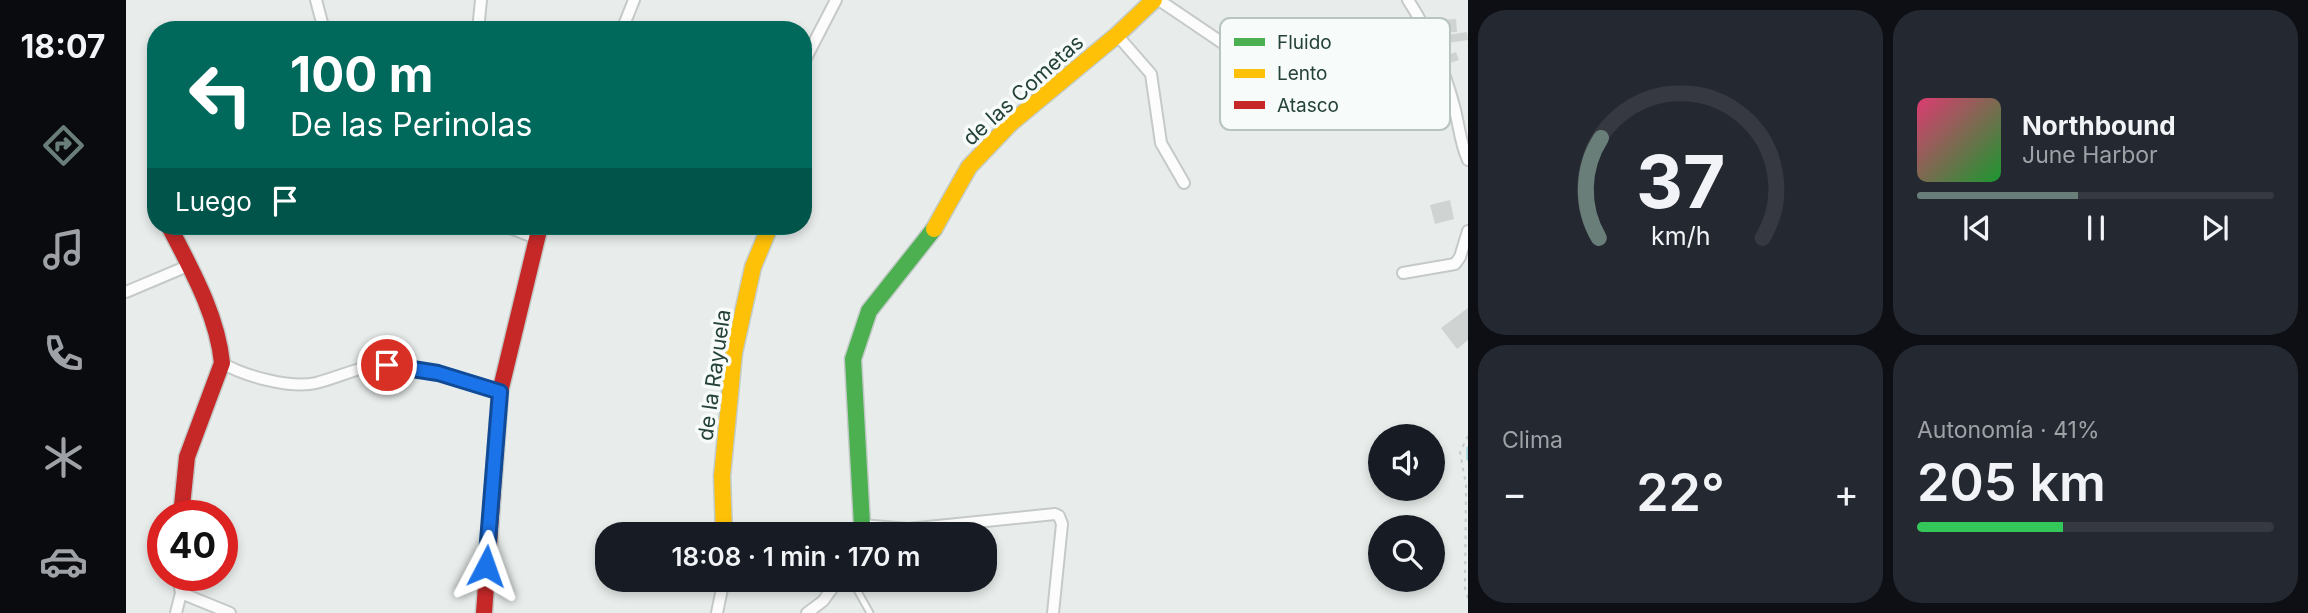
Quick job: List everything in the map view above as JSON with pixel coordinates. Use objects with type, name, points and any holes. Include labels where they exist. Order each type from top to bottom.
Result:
[{"type":"street","points":[[316,0],[322,21]]},
{"type":"street","points":[[479,21],[481,0]]},
{"type":"street","points":[[626,21],[634,0]]},
{"type":"street","points":[[812,46],[836,0]]},
{"type":"street","points":[[1156,0],[1220,42]]},
{"type":"street","name":"de las Cometas","points":[[860,522],[853,359],[869,311],[932,233],[969,167],[1011,123],[1156,0]]},
{"type":"street","points":[[1408,0],[1420,18]]},
{"type":"street","points":[[1117,35],[1151,74],[1161,143],[1184,183]]},
{"type":"street","points":[[1450,93],[1468,160]]},
{"type":"street","points":[[1404,273],[1455,264],[1468,231]]},
{"type":"street","points":[[174,235],[190,265],[229,367],[187,457],[182,500]]},
{"type":"street","points":[[484,613],[500,392],[537,235]]},
{"type":"street","name":"de la Rayuela","points":[[724,522],[722,476],[734,353],[753,267],[765,235]]},
{"type":"street","points":[[126,292],[190,265]]},
{"type":"street","points":[[229,367],[301,385],[387,365],[438,373],[500,392]]},
{"type":"street","points":[[977,522],[1055,514],[1059,516],[1062,524],[1053,613]]},
{"type":"street","points":[[717,613],[721,592]]},
{"type":"street","points":[[807,613],[823,601],[830,592]]},
{"type":"street","points":[[176,613],[181,593],[230,613]]},
{"type":"lane","points":[[858,592],[870,613]]},
{"type":"path","points":[[1468,436],[1460,452],[1466,485],[1465,588],[1468,599]]},
{"type":"building","points":[[1450,19],[1456,19],[1457,32],[1450,32]]},
{"type":"building","points":[[1467,32],[1468,40],[1450,43],[1450,35]]},
{"type":"building","points":[[1456,52],[1459,60],[1450,63],[1450,54]]},
{"type":"building","points":[[1450,200],[1454,219],[1435,224],[1430,205]]},
{"type":"building","points":[[1468,308],[1468,340],[1457,349],[1441,328]]},
{"type":"waterway","points":[[1468,448],[1468,459]]},
{"type":"traffic: fast","points":[[862,522],[853,359],[869,311],[934,229]]},
{"type":"traffic: slow","points":[[934,229],[969,167],[1011,123],[1117,35],[1154,0]]},
{"type":"traffic: slow","points":[[724,522],[722,476],[734,353],[753,267],[766,235]]},
{"type":"traffic: jam","points":[[174,235],[209,309],[222,363],[187,457],[183,500]]},
{"type":"traffic: jam","points":[[484,613],[500,392],[538,235]]},
{"type":"route","points":[[387,365],[409,366],[500,392],[486,566]]}]
